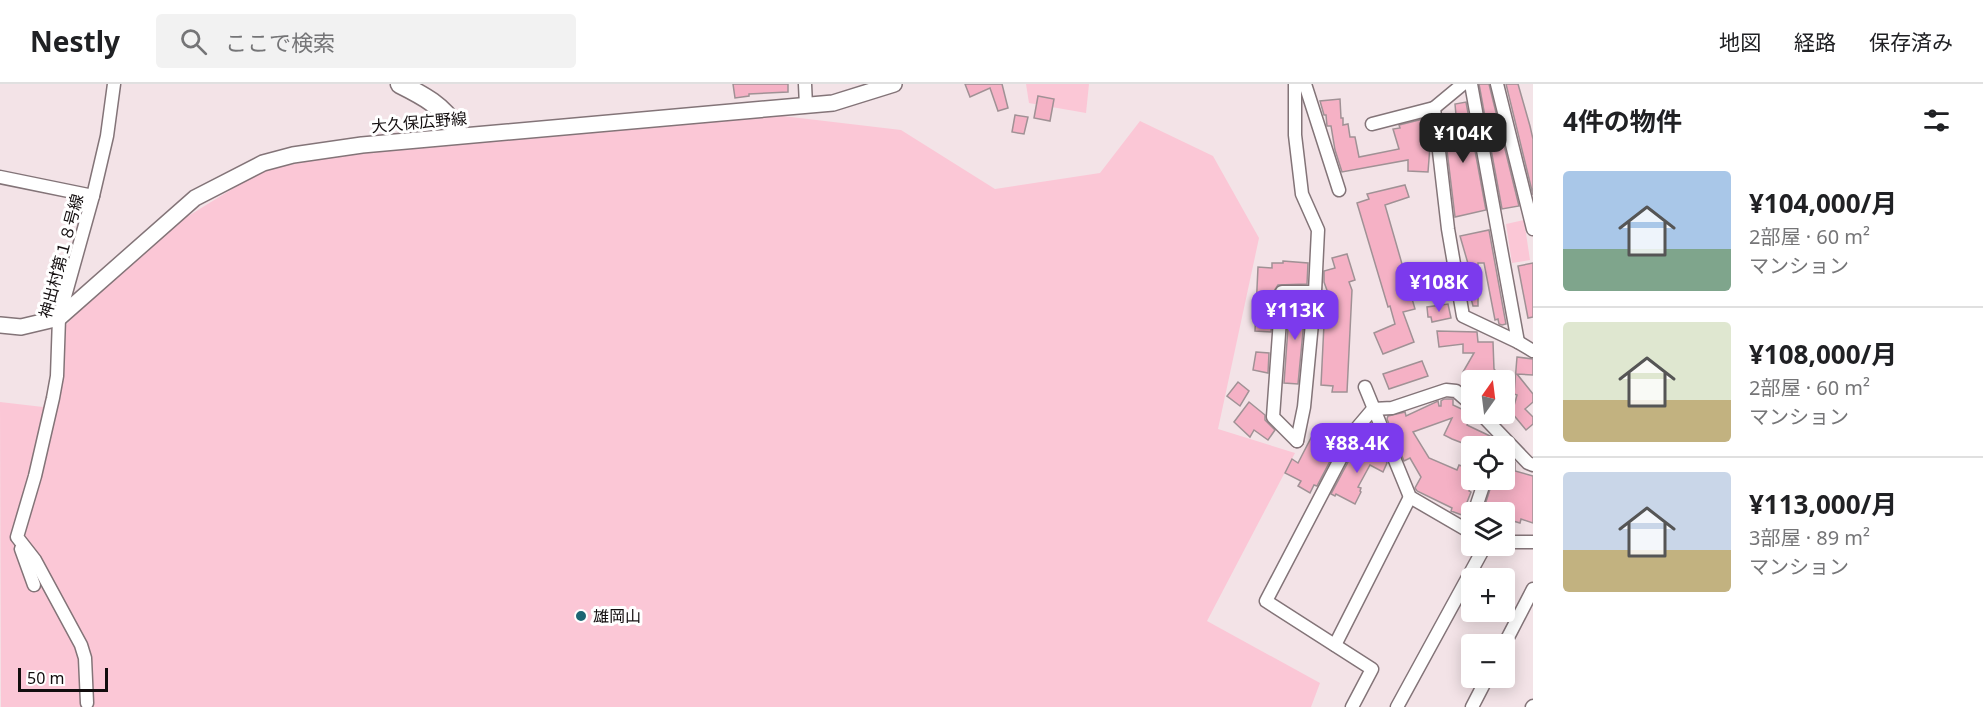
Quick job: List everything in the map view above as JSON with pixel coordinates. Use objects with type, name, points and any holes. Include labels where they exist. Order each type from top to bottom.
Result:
[{"type":"main road","points":[[400,84],[433,101],[448,115],[460,133]]},
{"type":"street","name":"神出村第１８号線","points":[[17,537],[35,476],[57,376],[59,318],[93,196],[107,136],[114,84]]},
{"type":"street","points":[[805,84],[806,106]]},
{"type":"street","name":"大久保広野線","points":[[0,325],[21,327],[59,318],[195,198],[263,163],[293,155],[460,133],[833,103],[894,84]]},
{"type":"street","points":[[1296,84],[1294,135],[1302,194],[1318,230],[1315,292],[1304,407],[1297,441],[1273,417],[1282,292],[1315,292]]},
{"type":"street","points":[[1305,84],[1339,190]]},
{"type":"street","points":[[1372,124],[1434,108],[1463,84]]},
{"type":"street","points":[[1471,84],[1518,342]]},
{"type":"street","points":[[1497,84],[1533,229]]},
{"type":"street","points":[[1434,108],[1448,229],[1463,316],[1533,351]]},
{"type":"street","points":[[0,177],[93,196]]},
{"type":"street","points":[[1365,387],[1410,497],[1461,523]]},
{"type":"street","points":[[1352,707],[1372,669],[1266,601],[1356,429],[1373,409],[1392,408],[1446,390],[1456,391],[1461,395]]},
{"type":"street","points":[[1491,424],[1528,463],[1533,465]]},
{"type":"street","points":[[1335,645],[1410,497]]},
{"type":"street","points":[[17,537],[34,585]]},
{"type":"street","points":[[17,537],[35,560],[81,645],[85,658],[87,703]]},
{"type":"street","points":[[1515,542],[1533,542]]},
{"type":"street","points":[[1397,707],[1480,556]]},
{"type":"street","points":[[1510,634],[1533,589]]},
{"type":"street","points":[[1472,707],[1482,688]]},
{"type":"shaded area","points":[[1026,84],[1089,84],[1086,113],[1029,103]]},
{"type":"shaded area","points":[[774,115],[901,130],[995,189],[1100,173],[1140,121],[1213,156],[1259,238],[1218,429],[1295,453],[1207,621],[1320,683],[1311,707],[1,707],[0,402],[43,407],[66,325],[138,247],[263,170],[362,151]]},
{"type":"shaded area","points":[[1524,220],[1530,260],[1512,263],[1506,224]]},
{"type":"building","points":[[733,84],[788,84],[788,92],[749,94],[749,96],[735,98]]},
{"type":"building","points":[[965,84],[1002,84],[1008,108],[998,111],[990,88],[970,97]]},
{"type":"building","points":[[1479,84],[1489,84],[1519,206],[1502,209]]},
{"type":"building","points":[[1506,84],[1518,84],[1530,126],[1533,139],[1533,195]]},
{"type":"building","points":[[1038,96],[1054,99],[1050,121],[1034,118]]},
{"type":"building","points":[[1340,99],[1343,125],[1348,124],[1350,137],[1355,137],[1359,157],[1399,149],[1393,129],[1400,128],[1399,125],[1427,118],[1430,146],[1428,172],[1408,171],[1408,160],[1342,172],[1331,126],[1327,126],[1326,115],[1324,115],[1320,101]]},
{"type":"building","points":[[1466,102],[1486,210],[1455,217],[1443,117],[1456,115],[1455,104]]},
{"type":"building","points":[[1015,115],[1028,117],[1024,134],[1012,132]]},
{"type":"building","points":[[1405,185],[1409,197],[1385,205],[1415,309],[1403,312],[1414,342],[1383,354],[1374,333],[1395,324],[1357,203],[1369,199],[1367,194]]},
{"type":"building","points":[[1489,230],[1506,324],[1502,325],[1499,324],[1498,319],[1495,320],[1484,263],[1478,263],[1478,306],[1473,306],[1465,275],[1471,274],[1460,236]]},
{"type":"building","points":[[1347,254],[1355,280],[1349,282],[1352,290],[1347,392],[1332,392],[1333,386],[1321,385],[1325,304],[1332,304],[1324,282],[1324,271],[1335,268],[1332,258]]},
{"type":"building","points":[[1283,261],[1308,263],[1307,284],[1278,285],[1274,291],[1271,332],[1255,331],[1258,267],[1272,268],[1272,263],[1283,263]]},
{"type":"building","points":[[1533,263],[1533,317],[1528,318],[1518,266]]},
{"type":"building","points":[[1290,300],[1306,300],[1298,384],[1284,383]]},
{"type":"building","points":[[1448,304],[1451,318],[1432,322],[1431,317],[1428,317],[1427,307]]},
{"type":"building","points":[[1437,331],[1477,332],[1478,342],[1493,342],[1495,370],[1464,370],[1474,353],[1463,353],[1463,344],[1439,347]]},
{"type":"building","points":[[1256,352],[1269,353],[1268,373],[1253,370]]},
{"type":"building","points":[[1517,357],[1533,359],[1533,375],[1517,374],[1533,394],[1533,402],[1525,409],[1533,417],[1533,424],[1526,430],[1515,417],[1517,395],[1515,394]]},
{"type":"building","points":[[1422,361],[1428,376],[1389,389],[1383,374]]},
{"type":"building","points":[[1238,382],[1249,391],[1240,406],[1227,396]]},
{"type":"building","points":[[1453,399],[1453,405],[1461,409],[1461,424],[1468,424],[1490,436],[1461,436],[1461,442],[1452,439],[1444,435],[1452,418],[1413,432],[1429,458],[1457,470],[1459,465],[1461,466],[1461,490],[1471,492],[1467,502],[1461,502],[1461,515],[1417,491],[1415,488],[1421,477],[1410,458],[1404,461],[1387,419],[1388,416],[1405,412],[1406,416],[1438,401],[1441,406],[1441,401]]},
{"type":"building","points":[[1249,402],[1265,415],[1265,420],[1275,430],[1268,440],[1254,430],[1250,437],[1234,422]]},
{"type":"building","points":[[1319,429],[1340,442],[1317,486],[1314,485],[1310,493],[1298,486],[1301,481],[1285,473],[1292,459],[1298,463],[1313,434],[1315,435]]},
{"type":"building","points":[[1355,449],[1370,457],[1382,451],[1387,463],[1383,472],[1370,465],[1358,487],[1361,488],[1361,492],[1355,504],[1336,494],[1335,496],[1331,494]]},
{"type":"building","points":[[1515,471],[1533,476],[1533,523],[1521,519],[1520,523],[1515,522],[1515,502],[1486,502],[1490,490],[1515,490]]},
{"type":"place","name":"雄岡山","points":[[581,616]]}]
